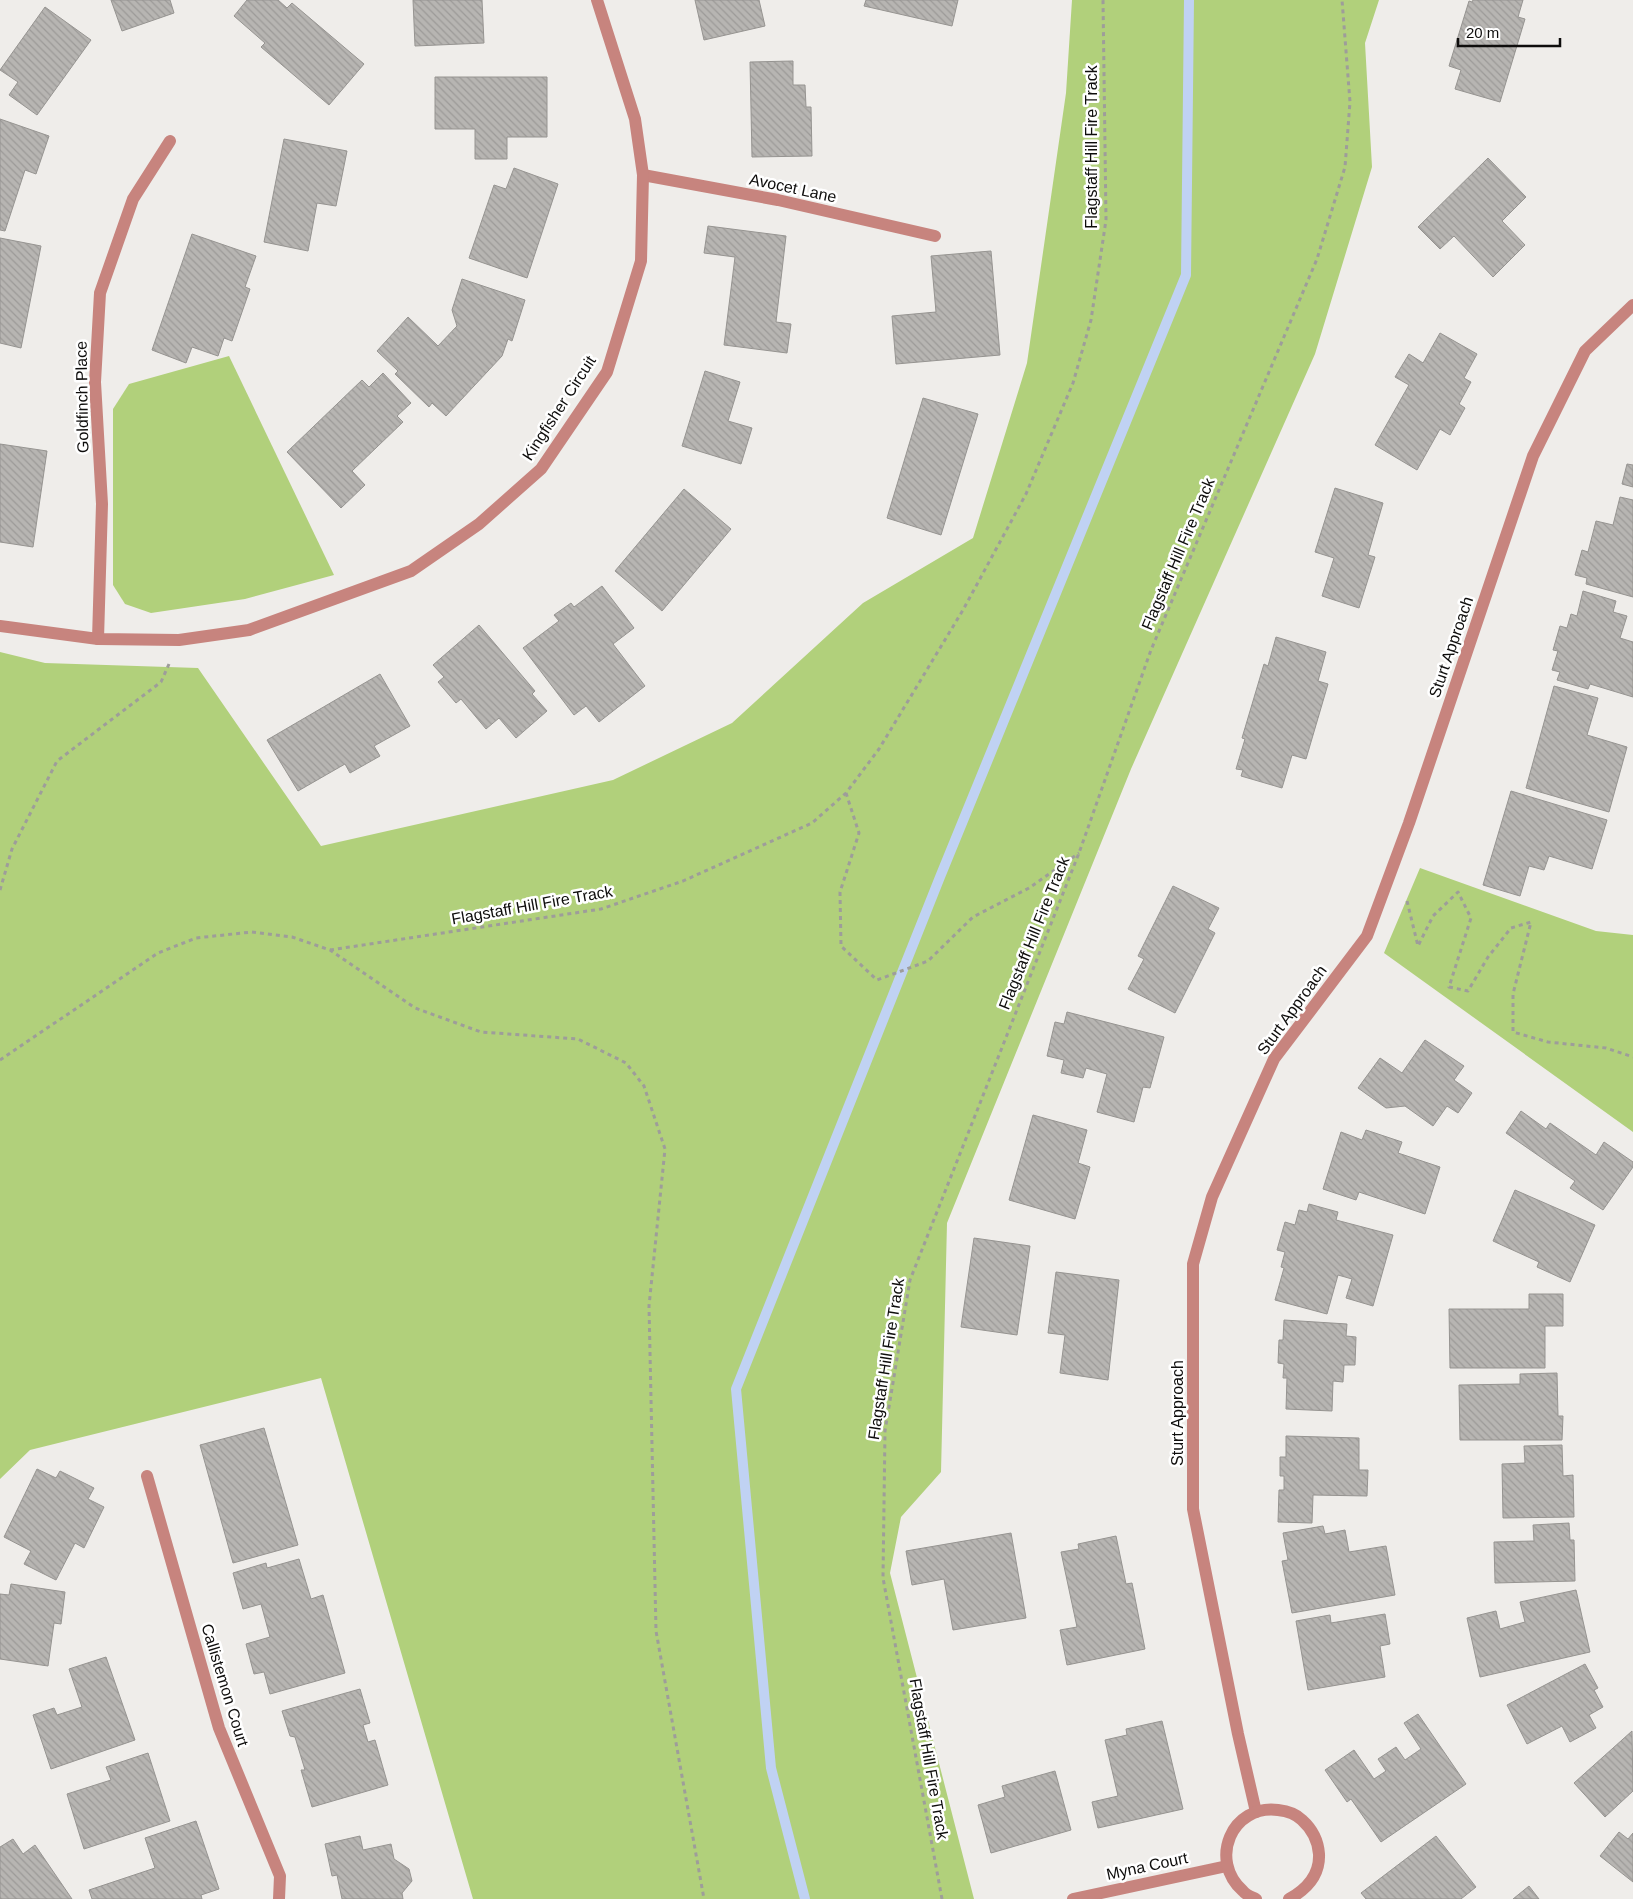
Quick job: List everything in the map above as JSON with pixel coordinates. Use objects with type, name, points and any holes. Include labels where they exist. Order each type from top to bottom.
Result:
[{"type":"street","name":"Kingfisher Circuit","points":[[0,626],[98,639],[179,640],[249,630],[411,571],[479,524],[541,469],[607,372],[640,261],[643,175],[635,119],[597,0]]},
{"type":"street","name":"Goldfinch Place","points":[[98,639],[102,504],[95,382],[100,293],[133,199],[170,141]]},
{"type":"street","name":"Avocet Lane","points":[[643,175],[778,200],[935,236]]},
{"type":"street","name":"Sturt Approach","points":[[1256,1812],[1238,1734],[1193,1509],[1192,1310],[1194,1264],[1212,1197],[1274,1059],[1367,936],[1409,823],[1533,456],[1585,351],[1633,306]]},
{"type":"street","name":"Callistemon Court","points":[[146,1476],[219,1728],[280,1876],[279,1899]]},
{"type":"street","points":[[1256,1899],[1243,1892],[1233,1880],[1227,1866],[1226,1852],[1228,1840],[1244,1818],[1256,1812],[1270,1809],[1285,1811],[1299,1817],[1309,1827],[1317,1840],[1319,1854],[1318,1869],[1311,1882],[1301,1893],[1289,1899]]},
{"type":"street","name":"Myna Court","points":[[1073,1899],[1227,1866]]},
{"type":"path","name":"Flagstaff Hill Fire Track","points":[[330,950],[600,909],[683,881],[812,823],[846,793],[879,749],[963,610],[1026,494],[1073,383],[1091,320],[1106,220],[1103,0]]},
{"type":"path","name":"Flagstaff Hill Fire Track","points":[[942,1899],[883,1578],[885,1431],[910,1280],[1079,853],[1151,650],[1317,259],[1345,167],[1350,102],[1342,0]]},
{"type":"path","points":[[0,890],[12,849],[57,761],[161,682],[179,640]]},
{"type":"path","points":[[846,793],[859,833],[840,892],[841,946],[877,980],[928,961],[973,917],[1029,888],[1079,853]]},
{"type":"path","points":[[1385,888],[1406,900],[1418,946],[1433,916],[1458,892],[1471,918],[1449,987],[1468,991],[1488,957],[1511,928],[1531,922],[1513,994],[1513,1032],[1548,1042],[1606,1048],[1633,1057]]},
{"type":"path","points":[[0,1060],[158,953],[196,938],[252,932],[292,937],[330,950],[415,1008],[481,1032],[578,1039],[626,1063],[644,1086],[665,1149],[649,1306],[656,1631],[704,1899]]},
{"type":"green space","points":[[1072,0],[1379,0],[1365,43],[1372,167],[1315,354],[1131,769],[947,1223],[941,1472],[901,1517],[890,1573],[974,1899],[473,1899],[321,1378],[30,1450],[0,1479],[0,652],[45,663],[198,668],[321,846],[613,780],[732,723],[863,603],[973,538],[1027,363],[1066,93]]},
{"type":"green space","points":[[229,356],[334,575],[245,599],[151,613],[125,604],[113,585],[113,409],[129,384]]},
{"type":"green space","points":[[1420,868],[1596,931],[1633,935],[1633,1132],[1384,953]]},
{"type":"building","points":[[111,0],[170,0],[174,13],[122,31]]},
{"type":"building","points":[[247,0],[278,0],[287,8],[292,3],[364,64],[329,105],[261,47],[265,43],[234,16]]},
{"type":"building","points":[[413,0],[482,0],[484,43],[415,46]]},
{"type":"building","points":[[695,0],[759,0],[765,26],[704,40]]},
{"type":"building","points":[[866,0],[958,0],[952,26],[864,6]]},
{"type":"building","points":[[1473,0],[1523,0],[1518,17],[1525,19],[1500,102],[1455,89],[1461,70],[1449,66],[1469,1],[1472,2]]},
{"type":"building","points":[[45,7],[91,40],[37,115],[9,95],[18,82],[0,70]]},
{"type":"building","points":[[793,61],[793,85],[805,85],[806,107],[811,107],[812,156],[752,157],[750,62]]},
{"type":"building","points":[[435,77],[547,77],[547,137],[507,137],[507,159],[475,159],[475,129],[435,129]]},
{"type":"building","points":[[0,119],[49,136],[36,174],[25,170],[5,231],[0,230]]},
{"type":"building","points":[[284,139],[347,151],[336,206],[317,203],[308,251],[264,242]]},
{"type":"building","points":[[1488,158],[1526,197],[1502,221],[1525,245],[1493,277],[1454,236],[1440,249],[1418,227]]},
{"type":"building","points":[[514,168],[558,184],[527,278],[469,258],[494,185],[506,189]]},
{"type":"building","points":[[708,226],[786,236],[776,322],[791,324],[787,353],[724,345],[735,257],[704,253]]},
{"type":"building","points":[[192,234],[256,256],[245,287],[250,289],[232,341],[224,338],[218,356],[192,347],[186,363],[152,350]]},
{"type":"building","points":[[0,238],[41,246],[21,348],[0,343]]},
{"type":"building","points":[[991,251],[1000,355],[896,364],[892,316],[936,312],[931,256]]},
{"type":"building","points":[[462,279],[525,300],[512,341],[508,339],[502,356],[446,416],[432,403],[429,407],[395,374],[398,371],[377,351],[408,317],[438,346],[457,326],[452,310]]},
{"type":"building","points":[[1440,333],[1477,354],[1464,378],[1471,382],[1459,404],[1465,408],[1450,435],[1440,429],[1417,470],[1375,445],[1409,385],[1395,377],[1409,354],[1423,363]]},
{"type":"building","points":[[705,371],[740,382],[728,421],[752,428],[741,464],[682,446]]},
{"type":"building","points":[[383,373],[411,403],[397,416],[403,422],[352,471],[365,485],[341,508],[287,452],[362,380],[369,387]]},
{"type":"building","points":[[923,398],[978,414],[941,535],[887,518]]},
{"type":"building","points":[[0,444],[47,451],[33,547],[0,542]]},
{"type":"building","points":[[1627,464],[1633,465],[1633,487],[1622,484]]},
{"type":"building","points":[[1335,488],[1383,503],[1368,555],[1375,557],[1359,608],[1322,596],[1334,558],[1315,552]]},
{"type":"building","points":[[684,489],[731,529],[662,611],[615,571]]},
{"type":"building","points":[[1620,497],[1633,500],[1633,597],[1586,584],[1587,578],[1575,575],[1582,550],[1588,552],[1596,521],[1613,525]]},
{"type":"building","points":[[602,586],[634,628],[613,644],[645,686],[599,722],[586,706],[574,715],[523,648],[559,621],[554,615],[571,603],[574,607]]},
{"type":"building","points":[[1583,591],[1616,601],[1613,612],[1627,616],[1620,638],[1633,642],[1633,697],[1590,684],[1588,689],[1557,680],[1560,672],[1552,670],[1558,651],[1553,650],[1560,626],[1567,628],[1571,614],[1577,616]]},
{"type":"building","points":[[479,625],[535,691],[532,694],[547,711],[516,738],[499,718],[486,729],[461,699],[456,703],[438,682],[444,677],[433,665]]},
{"type":"building","points":[[1276,637],[1326,652],[1318,681],[1328,684],[1306,759],[1292,755],[1282,788],[1241,776],[1243,770],[1236,769],[1245,739],[1242,738],[1264,664],[1268,666]]},
{"type":"building","points":[[380,674],[410,726],[374,746],[380,756],[350,773],[345,764],[298,791],[267,740]]},
{"type":"building","points":[[1554,686],[1598,698],[1587,735],[1627,747],[1609,812],[1526,788]]},
{"type":"building","points":[[1511,791],[1607,820],[1592,869],[1549,856],[1544,870],[1529,866],[1520,896],[1483,885]]},
{"type":"building","points":[[1173,886],[1219,908],[1208,929],[1215,933],[1175,1013],[1128,989],[1144,959],[1138,956]]},
{"type":"building","points":[[1067,1012],[1164,1037],[1150,1088],[1143,1087],[1134,1122],[1097,1112],[1107,1074],[1086,1068],[1083,1078],[1061,1073],[1064,1060],[1047,1056],[1055,1022],[1064,1024]]},
{"type":"building","points":[[1425,1040],[1464,1066],[1454,1080],[1472,1093],[1458,1113],[1447,1106],[1433,1126],[1405,1106],[1386,1108],[1358,1088],[1380,1058],[1402,1073]]},
{"type":"building","points":[[1521,1111],[1546,1129],[1550,1123],[1596,1155],[1604,1142],[1633,1162],[1633,1167],[1603,1210],[1570,1188],[1575,1181],[1506,1133]]},
{"type":"building","points":[[1033,1115],[1087,1130],[1078,1163],[1090,1167],[1075,1219],[1009,1200]]},
{"type":"building","points":[[1366,1130],[1402,1142],[1398,1153],[1440,1167],[1425,1214],[1359,1192],[1356,1200],[1323,1189],[1341,1132],[1362,1140]]},
{"type":"building","points":[[1515,1190],[1595,1225],[1570,1282],[1537,1267],[1539,1262],[1493,1241]]},
{"type":"building","points":[[1309,1204],[1338,1212],[1336,1220],[1393,1235],[1373,1306],[1346,1298],[1352,1279],[1338,1275],[1327,1314],[1275,1300],[1284,1268],[1281,1267],[1285,1252],[1277,1250],[1285,1222],[1295,1225],[1299,1210],[1307,1212]]},
{"type":"building","points":[[974,1238],[1030,1246],[1017,1335],[961,1327]]},
{"type":"building","points":[[1056,1272],[1119,1280],[1108,1380],[1060,1373],[1065,1335],[1048,1333]]},
{"type":"building","points":[[1529,1294],[1563,1294],[1563,1326],[1545,1326],[1545,1368],[1450,1368],[1449,1309],[1529,1309]]},
{"type":"building","points":[[1284,1320],[1347,1324],[1346,1336],[1356,1337],[1355,1365],[1344,1365],[1343,1382],[1333,1381],[1332,1411],[1286,1409],[1287,1378],[1283,1378],[1284,1364],[1278,1363],[1279,1340],[1283,1340]]},
{"type":"building","points":[[1557,1373],[1558,1416],[1563,1416],[1562,1440],[1460,1440],[1459,1385],[1520,1384],[1520,1374]]},
{"type":"building","points":[[264,1428],[298,1545],[233,1563],[200,1445]]},
{"type":"building","points":[[1286,1436],[1359,1438],[1359,1470],[1368,1470],[1367,1496],[1313,1495],[1312,1523],[1278,1522],[1279,1490],[1284,1490],[1284,1476],[1280,1476],[1280,1457],[1286,1457]]},
{"type":"building","points":[[1562,1445],[1563,1476],[1573,1475],[1574,1517],[1503,1518],[1502,1464],[1525,1463],[1524,1446]]},
{"type":"building","points":[[37,1469],[56,1478],[60,1471],[94,1488],[88,1499],[104,1507],[84,1548],[75,1543],[56,1580],[24,1564],[31,1551],[4,1537]]},
{"type":"building","points":[[1569,1523],[1570,1540],[1574,1540],[1575,1581],[1495,1583],[1494,1542],[1534,1541],[1533,1525]]},
{"type":"building","points":[[1323,1526],[1325,1534],[1345,1530],[1349,1552],[1386,1546],[1395,1595],[1292,1613],[1282,1561],[1288,1560],[1283,1533]]},
{"type":"building","points":[[1011,1533],[1026,1618],[953,1630],[944,1579],[912,1585],[906,1551]]},
{"type":"building","points":[[1116,1536],[1126,1584],[1132,1583],[1145,1649],[1067,1665],[1060,1630],[1077,1627],[1061,1552],[1079,1549],[1078,1544]]},
{"type":"building","points":[[299,1559],[311,1599],[323,1595],[345,1673],[270,1694],[264,1672],[254,1674],[246,1644],[270,1637],[261,1604],[243,1609],[233,1573],[266,1563],[267,1568]]},
{"type":"building","points":[[11,1584],[65,1592],[61,1624],[54,1623],[48,1666],[0,1659],[0,1594],[9,1595]]},
{"type":"building","points":[[1576,1590],[1590,1652],[1480,1677],[1467,1618],[1496,1611],[1500,1629],[1525,1622],[1520,1602]]},
{"type":"building","points":[[1385,1614],[1390,1644],[1380,1646],[1385,1677],[1308,1690],[1296,1621],[1330,1615],[1331,1623]]},
{"type":"building","points":[[106,1657],[135,1740],[51,1769],[33,1715],[54,1708],[57,1715],[82,1707],[69,1669]]},
{"type":"building","points":[[1585,1664],[1598,1688],[1594,1690],[1603,1707],[1589,1715],[1596,1728],[1570,1742],[1562,1726],[1527,1744],[1507,1705]]},
{"type":"building","points":[[360,1689],[370,1723],[363,1725],[368,1742],[375,1740],[388,1785],[312,1807],[301,1770],[305,1770],[295,1737],[290,1736],[282,1711]]},
{"type":"building","points":[[1418,1714],[1466,1784],[1381,1842],[1351,1799],[1347,1802],[1325,1770],[1354,1750],[1374,1779],[1386,1771],[1378,1759],[1396,1747],[1405,1760],[1421,1749],[1404,1723]]},
{"type":"building","points":[[1162,1721],[1183,1809],[1098,1828],[1092,1802],[1118,1796],[1105,1740],[1127,1735],[1126,1729]]},
{"type":"building","points":[[1632,1731],[1633,1791],[1605,1817],[1574,1783]]},
{"type":"building","points":[[148,1753],[170,1821],[84,1849],[67,1794],[111,1780],[106,1767]]},
{"type":"building","points":[[1055,1771],[1071,1830],[991,1853],[978,1805],[1005,1797],[1002,1786]]},
{"type":"building","points":[[196,1821],[219,1889],[201,1895],[202,1899],[92,1899],[89,1890],[155,1868],[145,1838]]},
{"type":"building","points":[[1619,1832],[1628,1839],[1633,1833],[1633,1882],[1600,1856]]},
{"type":"building","points":[[360,1836],[363,1850],[391,1844],[394,1859],[409,1869],[412,1881],[402,1893],[403,1899],[342,1899],[337,1875],[332,1876],[325,1844]]},
{"type":"building","points":[[1436,1836],[1476,1887],[1461,1899],[1366,1899],[1361,1893]]},
{"type":"building","points":[[13,1839],[23,1854],[35,1845],[72,1899],[0,1899],[0,1847]]},
{"type":"building","points":[[1529,1886],[1539,1899],[1513,1899]]},
{"type":"waterway","points":[[805,1899],[771,1768],[736,1389],[940,877],[1186,275],[1189,0]]}]
